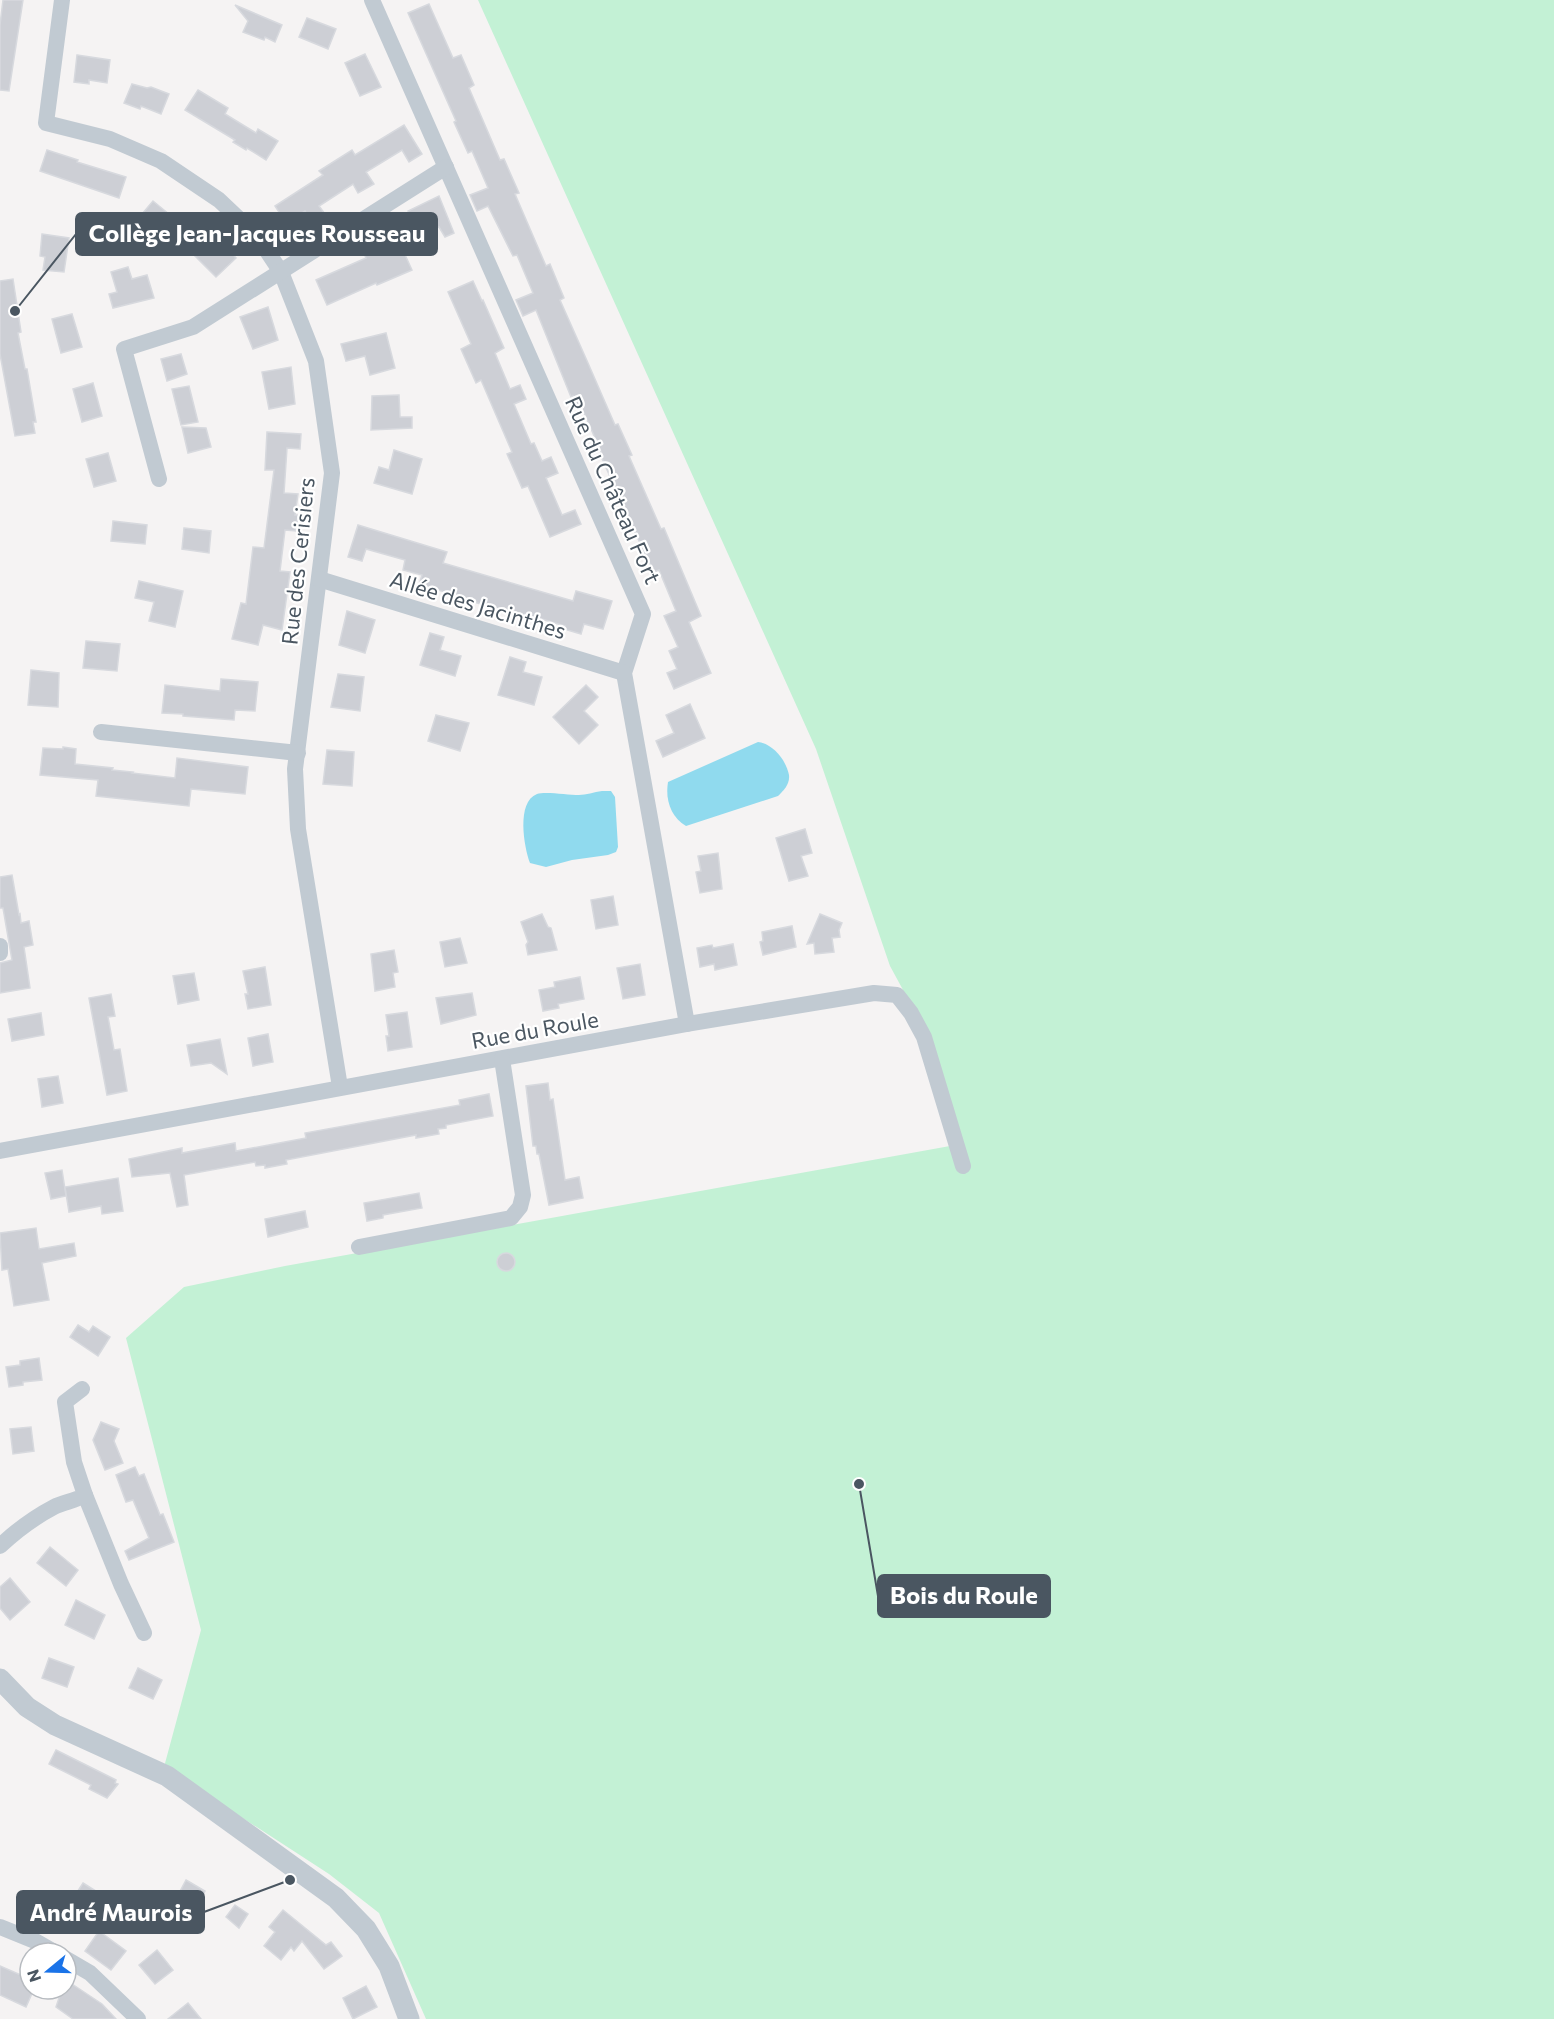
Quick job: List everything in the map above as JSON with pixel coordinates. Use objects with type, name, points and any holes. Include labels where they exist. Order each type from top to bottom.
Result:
[{"type":"street","name":"Rue des Cerisiers","points":[[62,0],[46,123],[111,139],[161,162],[219,200],[257,236],[281,272],[316,361],[332,473],[296,769],[298,829],[340,1087]]},
{"type":"street","name":"Rue du Château Fort","points":[[372,0],[643,614],[624,673],[687,1024]]},
{"type":"street","points":[[159,479],[124,349],[193,327],[446,167]]},
{"type":"street","name":"Allée des Jacinthes","points":[[319,579],[624,673]]},
{"type":"street","points":[[101,732],[298,753]]},
{"type":"street","points":[[0,946],[0,953]]},
{"type":"street","name":"Rue du Roule","points":[[0,1151],[687,1024],[874,993],[897,995],[911,1013],[924,1037],[963,1166]]},
{"type":"street","points":[[359,1247],[512,1218],[520,1207],[523,1195],[502,1059]]},
{"type":"street","points":[[82,1389],[65,1402],[74,1462],[121,1584],[144,1633]]},
{"type":"street","points":[[0,1546],[13,1534],[56,1506],[85,1495]]},
{"type":"street","points":[[0,1680],[27,1707],[55,1725],[167,1776],[336,1898],[372,1938],[388,1966],[409,2019]]},
{"type":"street","points":[[0,1926],[35,1941]]},
{"type":"street","points":[[78,1966],[90,1973],[138,2019]]},
{"type":"green space","points":[[478,0],[1554,0],[1554,2019],[426,2019],[379,1913],[329,1874],[164,1767],[201,1630],[126,1338],[184,1287],[285,1266],[961,1144],[933,1045],[890,966],[816,749]]},
{"type":"water","points":[[758,742],[774,749],[782,758],[787,769],[789,781],[778,796],[686,826],[676,818],[668,801],[668,782]]},
{"type":"water","points":[[611,791],[615,797],[618,847],[616,852],[546,867],[530,863],[523,826],[526,806],[530,799],[541,793],[584,795]]},
{"type":"building","points":[[3,0],[23,0],[9,91],[0,90],[0,25]]},
{"type":"building","points":[[429,4],[453,58],[461,55],[474,85],[469,88],[500,160],[504,159],[519,193],[515,194],[546,266],[550,264],[564,298],[560,300],[615,425],[618,424],[632,455],[629,456],[661,529],[664,528],[701,616],[689,622],[711,673],[674,689],[667,673],[677,669],[669,651],[678,647],[664,616],[676,611],[659,570],[654,572],[629,520],[617,502],[612,490],[615,488],[600,454],[602,454],[584,413],[581,414],[573,396],[571,397],[536,310],[523,316],[516,300],[533,293],[517,255],[513,256],[488,206],[477,211],[470,195],[488,188],[472,151],[468,153],[408,13]]},
{"type":"building","points":[[235,5],[282,25],[275,42],[243,32],[248,21]]},
{"type":"building","points":[[307,18],[336,29],[328,49],[299,37]]},
{"type":"building","points":[[365,54],[381,87],[360,96],[345,63]]},
{"type":"building","points":[[77,55],[110,60],[107,83],[89,80],[89,84],[74,82]]},
{"type":"building","points":[[132,84],[151,87],[169,94],[161,114],[141,106],[140,109],[124,103]]},
{"type":"building","points":[[198,90],[228,108],[225,114],[256,133],[258,129],[278,141],[266,160],[233,142],[235,140],[185,110]]},
{"type":"building","points":[[404,125],[422,154],[409,162],[402,150],[366,172],[374,184],[358,193],[353,184],[319,206],[325,214],[312,222],[305,211],[286,223],[275,206],[323,175],[319,171],[352,150],[355,155]]},
{"type":"building","points":[[47,150],[126,177],[119,198],[40,171]]},
{"type":"building","points":[[439,196],[454,233],[445,237],[439,227],[419,235],[408,211]]},
{"type":"building","points":[[153,201],[175,219],[162,236],[142,220],[142,214]]},
{"type":"building","points":[[213,232],[236,258],[216,277],[192,253]]},
{"type":"building","points":[[42,234],[69,238],[64,272],[43,270],[45,257],[40,256]]},
{"type":"building","points":[[375,235],[383,254],[401,246],[412,270],[327,305],[316,280],[366,258],[359,242]]},
{"type":"building","points":[[128,267],[132,279],[147,275],[154,298],[113,308],[109,294],[117,292],[111,272]]},
{"type":"building","points":[[13,279],[21,332],[18,333],[36,422],[33,422],[35,433],[15,436],[0,354],[0,281]]},
{"type":"building","points":[[473,281],[504,348],[495,353],[510,389],[520,385],[526,399],[514,404],[531,444],[534,443],[542,461],[551,457],[558,473],[546,478],[562,515],[575,510],[581,524],[550,537],[528,486],[522,488],[507,454],[512,452],[481,380],[476,383],[461,349],[471,344],[448,292]]},
{"type":"building","points":[[268,307],[278,340],[253,349],[240,317]]},
{"type":"building","points":[[72,314],[82,347],[61,353],[52,319]]},
{"type":"building","points":[[386,333],[395,368],[370,375],[365,356],[346,361],[341,344]]},
{"type":"building","points":[[181,354],[187,374],[167,381],[161,359]]},
{"type":"building","points":[[291,367],[295,404],[269,409],[262,372]]},
{"type":"building","points":[[93,383],[102,416],[82,422],[73,389]]},
{"type":"building","points":[[189,386],[198,422],[181,425],[172,389]]},
{"type":"building","points":[[399,395],[400,417],[412,417],[412,428],[371,430],[372,396]]},
{"type":"building","points":[[182,427],[206,428],[211,447],[188,453]]},
{"type":"building","points":[[267,432],[301,434],[300,449],[287,448],[284,493],[298,494],[295,515],[298,515],[296,531],[285,530],[280,571],[290,572],[282,630],[263,625],[258,645],[232,639],[241,603],[246,604],[253,547],[264,548],[274,470],[265,470]]},
{"type":"building","points":[[394,450],[422,459],[412,494],[374,483],[379,467],[389,470]]},
{"type":"building","points":[[108,453],[116,481],[94,487],[86,459]]},
{"type":"building","points":[[113,521],[147,525],[145,544],[111,541]]},
{"type":"building","points":[[358,525],[447,552],[443,563],[573,601],[576,591],[612,601],[603,629],[584,624],[581,634],[564,629],[565,626],[525,614],[524,617],[474,602],[475,600],[419,585],[422,575],[403,570],[405,560],[366,549],[362,561],[348,557]]},
{"type":"building","points":[[184,528],[211,531],[209,553],[182,549]]},
{"type":"building","points":[[139,581],[183,591],[175,627],[149,621],[154,602],[135,598]]},
{"type":"building","points":[[347,611],[375,620],[365,653],[339,645]]},
{"type":"building","points":[[430,633],[444,637],[440,650],[461,656],[455,676],[420,665]]},
{"type":"building","points":[[86,641],[120,644],[117,671],[83,668]]},
{"type":"building","points":[[510,657],[526,662],[523,672],[542,677],[534,705],[498,695]]},
{"type":"building","points":[[31,670],[59,673],[58,707],[28,705]]},
{"type":"building","points":[[338,674],[364,677],[360,711],[331,707]]},
{"type":"building","points":[[221,679],[258,682],[255,711],[235,710],[234,720],[162,713],[165,685],[220,691]]},
{"type":"building","points":[[586,685],[598,697],[584,711],[598,725],[579,744],[553,717]]},
{"type":"building","points":[[690,704],[705,738],[663,757],[656,741],[674,733],[666,715]]},
{"type":"building","points":[[436,715],[469,723],[460,751],[428,741]]},
{"type":"building","points":[[63,747],[76,749],[75,764],[175,778],[177,758],[248,767],[245,794],[191,789],[189,806],[96,796],[98,780],[40,775],[43,748],[63,749]]},
{"type":"building","points":[[327,750],[354,752],[352,786],[323,784]]},
{"type":"building","points":[[805,829],[812,853],[801,856],[808,876],[789,881],[776,838]]},
{"type":"building","points":[[718,853],[722,889],[700,893],[696,872],[701,871],[698,856]]},
{"type":"building","points":[[12,875],[21,923],[29,921],[33,945],[24,947],[30,988],[0,993],[0,963],[12,960],[3,908],[0,908],[0,877]]},
{"type":"building","points":[[613,896],[618,925],[596,929],[591,900]]},
{"type":"building","points":[[542,914],[548,927],[551,928],[557,950],[528,955],[526,945],[528,942],[521,922]]},
{"type":"building","points":[[820,914],[842,923],[839,930],[840,937],[832,938],[834,952],[815,954],[814,943],[807,944]]},
{"type":"building","points":[[792,926],[796,947],[763,955],[760,942],[763,941],[762,932]]},
{"type":"building","points":[[460,938],[467,963],[445,967],[440,942]]},
{"type":"building","points":[[733,944],[737,965],[715,970],[714,964],[700,967],[697,948]]},
{"type":"building","points":[[394,950],[398,972],[393,973],[395,987],[375,991],[371,954]]},
{"type":"building","points":[[640,964],[645,995],[623,999],[617,968]]},
{"type":"building","points":[[265,967],[271,1005],[248,1009],[245,994],[248,994],[243,971]]},
{"type":"building","points":[[194,973],[199,1000],[178,1004],[173,976]]},
{"type":"building","points":[[580,977],[584,999],[558,1004],[559,1008],[543,1011],[539,990],[555,987],[554,982]]},
{"type":"building","points":[[472,993],[476,1015],[441,1024],[436,998]]},
{"type":"building","points":[[111,994],[115,1016],[108,1017],[114,1050],[120,1049],[127,1091],[107,1095],[89,998]]},
{"type":"building","points":[[407,1012],[412,1047],[388,1051],[386,1036],[389,1036],[386,1015]]},
{"type":"building","points":[[41,1013],[44,1035],[12,1041],[8,1019]]},
{"type":"building","points":[[268,1034],[273,1062],[253,1066],[248,1038]]},
{"type":"building","points":[[220,1039],[227,1074],[211,1063],[191,1066],[187,1045]]},
{"type":"building","points":[[58,1076],[63,1103],[42,1107],[38,1079]]},
{"type":"building","points":[[548,1083],[550,1100],[553,1099],[565,1180],[579,1177],[583,1198],[549,1205],[539,1154],[537,1154],[536,1146],[533,1146],[526,1086]]},
{"type":"building","points":[[489,1094],[493,1116],[446,1125],[446,1128],[438,1129],[439,1134],[416,1138],[416,1135],[286,1160],[287,1164],[265,1168],[265,1165],[256,1166],[255,1162],[184,1175],[188,1205],[177,1207],[170,1173],[132,1177],[129,1159],[182,1148],[182,1153],[235,1143],[236,1151],[306,1138],[305,1133],[460,1105],[459,1100]]},
{"type":"building","points":[[62,1170],[66,1196],[51,1199],[45,1173]]},
{"type":"building","points":[[118,1178],[123,1211],[102,1214],[101,1206],[69,1212],[65,1187]]},
{"type":"building","points":[[419,1193],[422,1208],[383,1215],[383,1218],[367,1221],[364,1203]]},
{"type":"building","points":[[305,1211],[308,1227],[268,1237],[265,1219]]},
{"type":"building","points":[[36,1228],[39,1249],[74,1243],[76,1256],[42,1263],[49,1300],[14,1306],[8,1269],[2,1270],[0,1233]]},
{"type":"building","points":[[506,1253],[512,1256],[515,1262],[512,1268],[506,1271],[500,1268],[497,1262],[500,1256]]},
{"type":"building","points":[[78,1325],[89,1332],[93,1326],[110,1337],[98,1356],[70,1337]]},
{"type":"building","points":[[39,1358],[42,1380],[23,1382],[23,1385],[9,1387],[6,1367],[20,1365],[20,1361]]},
{"type":"building","points":[[101,1422],[119,1429],[114,1441],[123,1463],[105,1470],[93,1440]]},
{"type":"building","points":[[31,1427],[34,1451],[13,1454],[10,1429]]},
{"type":"building","points":[[135,1467],[139,1476],[144,1474],[160,1515],[163,1514],[174,1542],[129,1560],[125,1551],[149,1538],[133,1500],[126,1502],[116,1475]]},
{"type":"building","points":[[50,1547],[78,1570],[66,1586],[37,1563]]},
{"type":"building","points":[[10,1578],[30,1602],[10,1620],[0,1608],[0,1587]]},
{"type":"building","points":[[76,1600],[105,1615],[94,1639],[65,1625]]},
{"type":"building","points":[[49,1658],[74,1667],[67,1687],[42,1678]]},
{"type":"building","points":[[138,1668],[162,1680],[153,1699],[129,1688]]},
{"type":"building","points":[[56,1750],[116,1780],[115,1783],[118,1784],[107,1798],[89,1789],[91,1785],[49,1764]]},
{"type":"building","points":[[186,1880],[205,1891],[196,1909],[176,1899]]},
{"type":"building","points":[[83,1883],[99,1893],[90,1907],[74,1897]]},
{"type":"building","points":[[235,1905],[248,1914],[239,1928],[226,1917]]},
{"type":"building","points":[[283,1910],[326,1945],[331,1942],[342,1956],[324,1969],[302,1941],[294,1951],[291,1947],[281,1960],[264,1946],[275,1932],[269,1927]]},
{"type":"building","points":[[99,1931],[126,1951],[111,1970],[85,1951]]},
{"type":"building","points":[[157,1950],[173,1970],[155,1984],[139,1965]]},
{"type":"building","points":[[0,1966],[18,1974],[18,2001],[29,2001],[26,2007],[0,1995]]},
{"type":"building","points":[[366,1986],[377,2007],[353,2019],[343,1998]]},
{"type":"building","points":[[78,1988],[102,2004],[116,2019],[73,2019],[56,2007],[58,2001],[78,2001]]},
{"type":"building","points":[[188,2003],[201,2019],[168,2019]]},
{"type":"place","name":"Collège Jean-Jacques Rousseau","points":[[15,311]]},
{"type":"place","name":"Bois du Roule","points":[[859,1484]]},
{"type":"place","name":"André Maurois","points":[[290,1880]]}]
